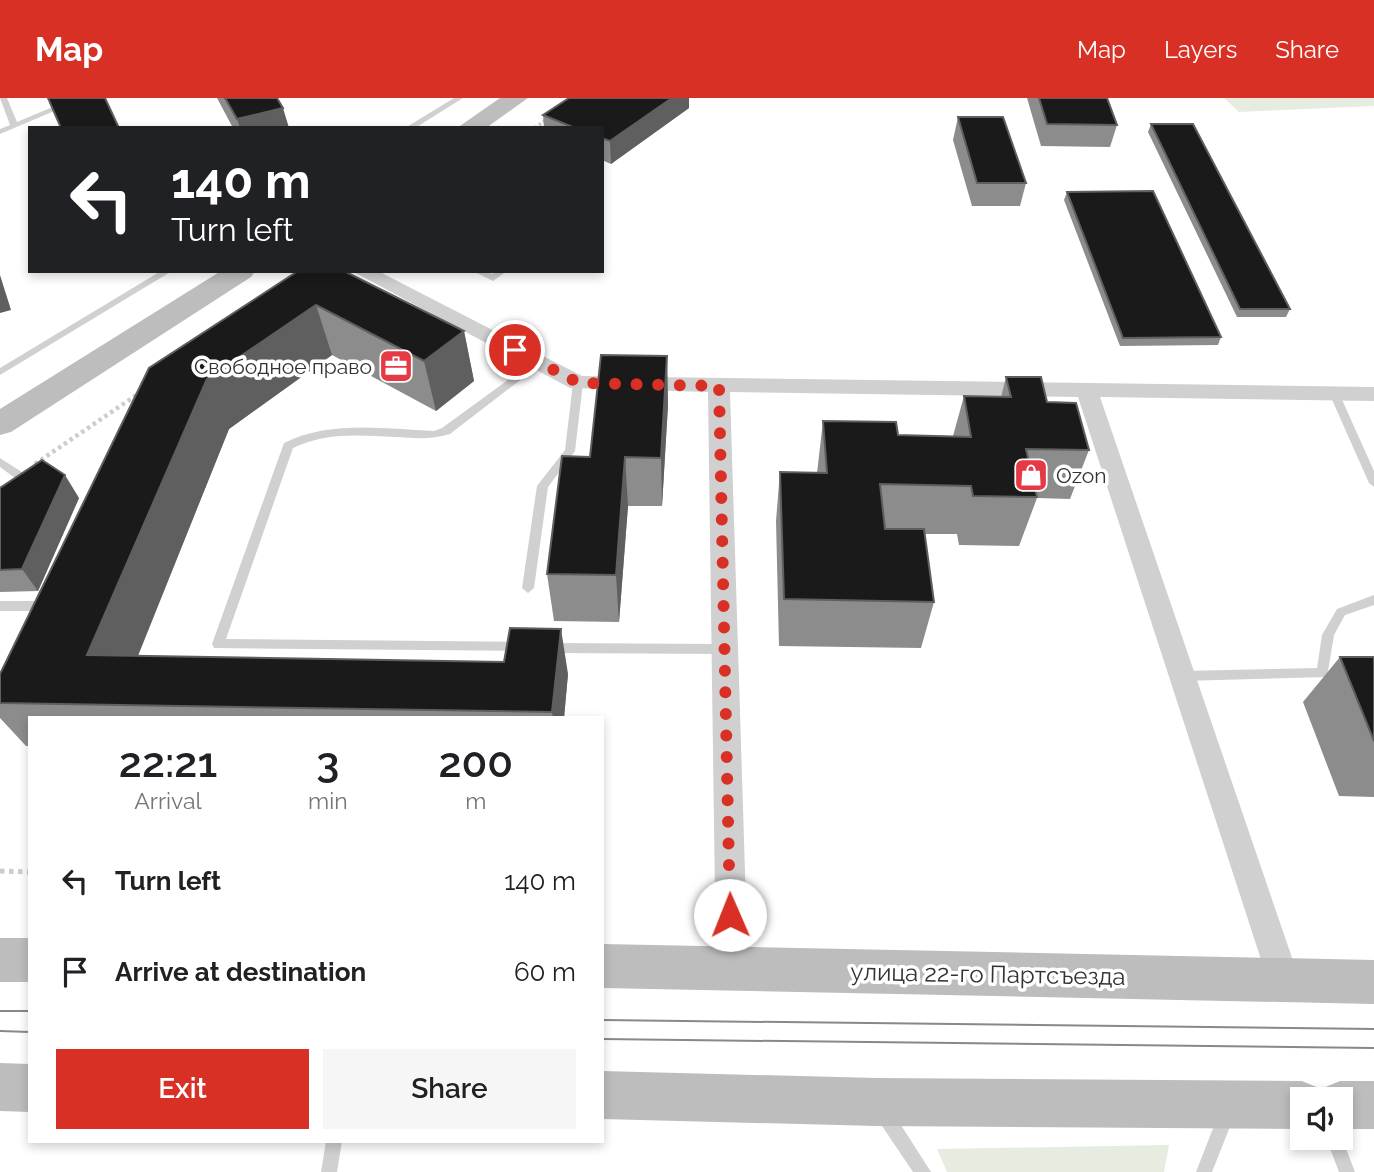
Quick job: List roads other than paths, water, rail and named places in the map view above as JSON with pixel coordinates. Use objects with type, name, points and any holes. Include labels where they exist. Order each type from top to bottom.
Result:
[{"type":"main road","points":[[483,124],[516,98]]},
{"type":"main road","points":[[0,424],[238,273]]},
{"type":"main road","points":[[0,960],[28,960]]},
{"type":"main road","name":"улица 22-го Партсъезда","points":[[604,967],[1374,982]]},
{"type":"main road","points":[[0,1087],[28,1088]]},
{"type":"main road","points":[[604,1095],[876,1102],[1290,1105]]},
{"type":"main road","points":[[1353,1105],[1374,1105]]},
{"type":"street","points":[[366,273],[579,383],[1374,394]]},
{"type":"street","points":[[719,386],[732,968]]},
{"type":"street","points":[[1087,391],[1284,981]]},
{"type":"lane","points":[[3,98],[14,125]]},
{"type":"lane","points":[[0,132],[81,98]]},
{"type":"lane","points":[[412,126],[459,98]]},
{"type":"lane","points":[[0,372],[165,273]]},
{"type":"lane","points":[[482,273],[494,278],[500,273]]},
{"type":"lane","points":[[537,362],[446,431],[434,435],[327,433],[304,436],[288,446],[216,650],[723,649]]},
{"type":"lane","points":[[528,588],[543,486],[570,451],[579,383]]},
{"type":"lane","points":[[1334,393],[1374,483]]},
{"type":"lane","points":[[0,462],[31,482],[21,489]]},
{"type":"lane","points":[[1181,676],[1329,673],[1328,635],[1341,612],[1374,600]]},
{"type":"lane","points":[[0,606],[49,606]]},
{"type":"lane","points":[[876,1102],[923,1172]]},
{"type":"lane","points":[[1204,1172],[1232,1104]]},
{"type":"lane","points":[[329,1172],[334,1143]]},
{"type":"lane","points":[[1339,1150],[1347,1172]]},
{"type":"tram line","points":[[0,1011],[28,1011]]},
{"type":"tram line","points":[[604,1020],[1374,1029]]},
{"type":"tram line","points":[[0,1031],[28,1032]]},
{"type":"tram line","points":[[604,1039],[1374,1048]]},
{"type":"place","name":"Свободное право","points":[[396,366]]},
{"type":"place","name":"Ozon","points":[[1031,475]]}]
